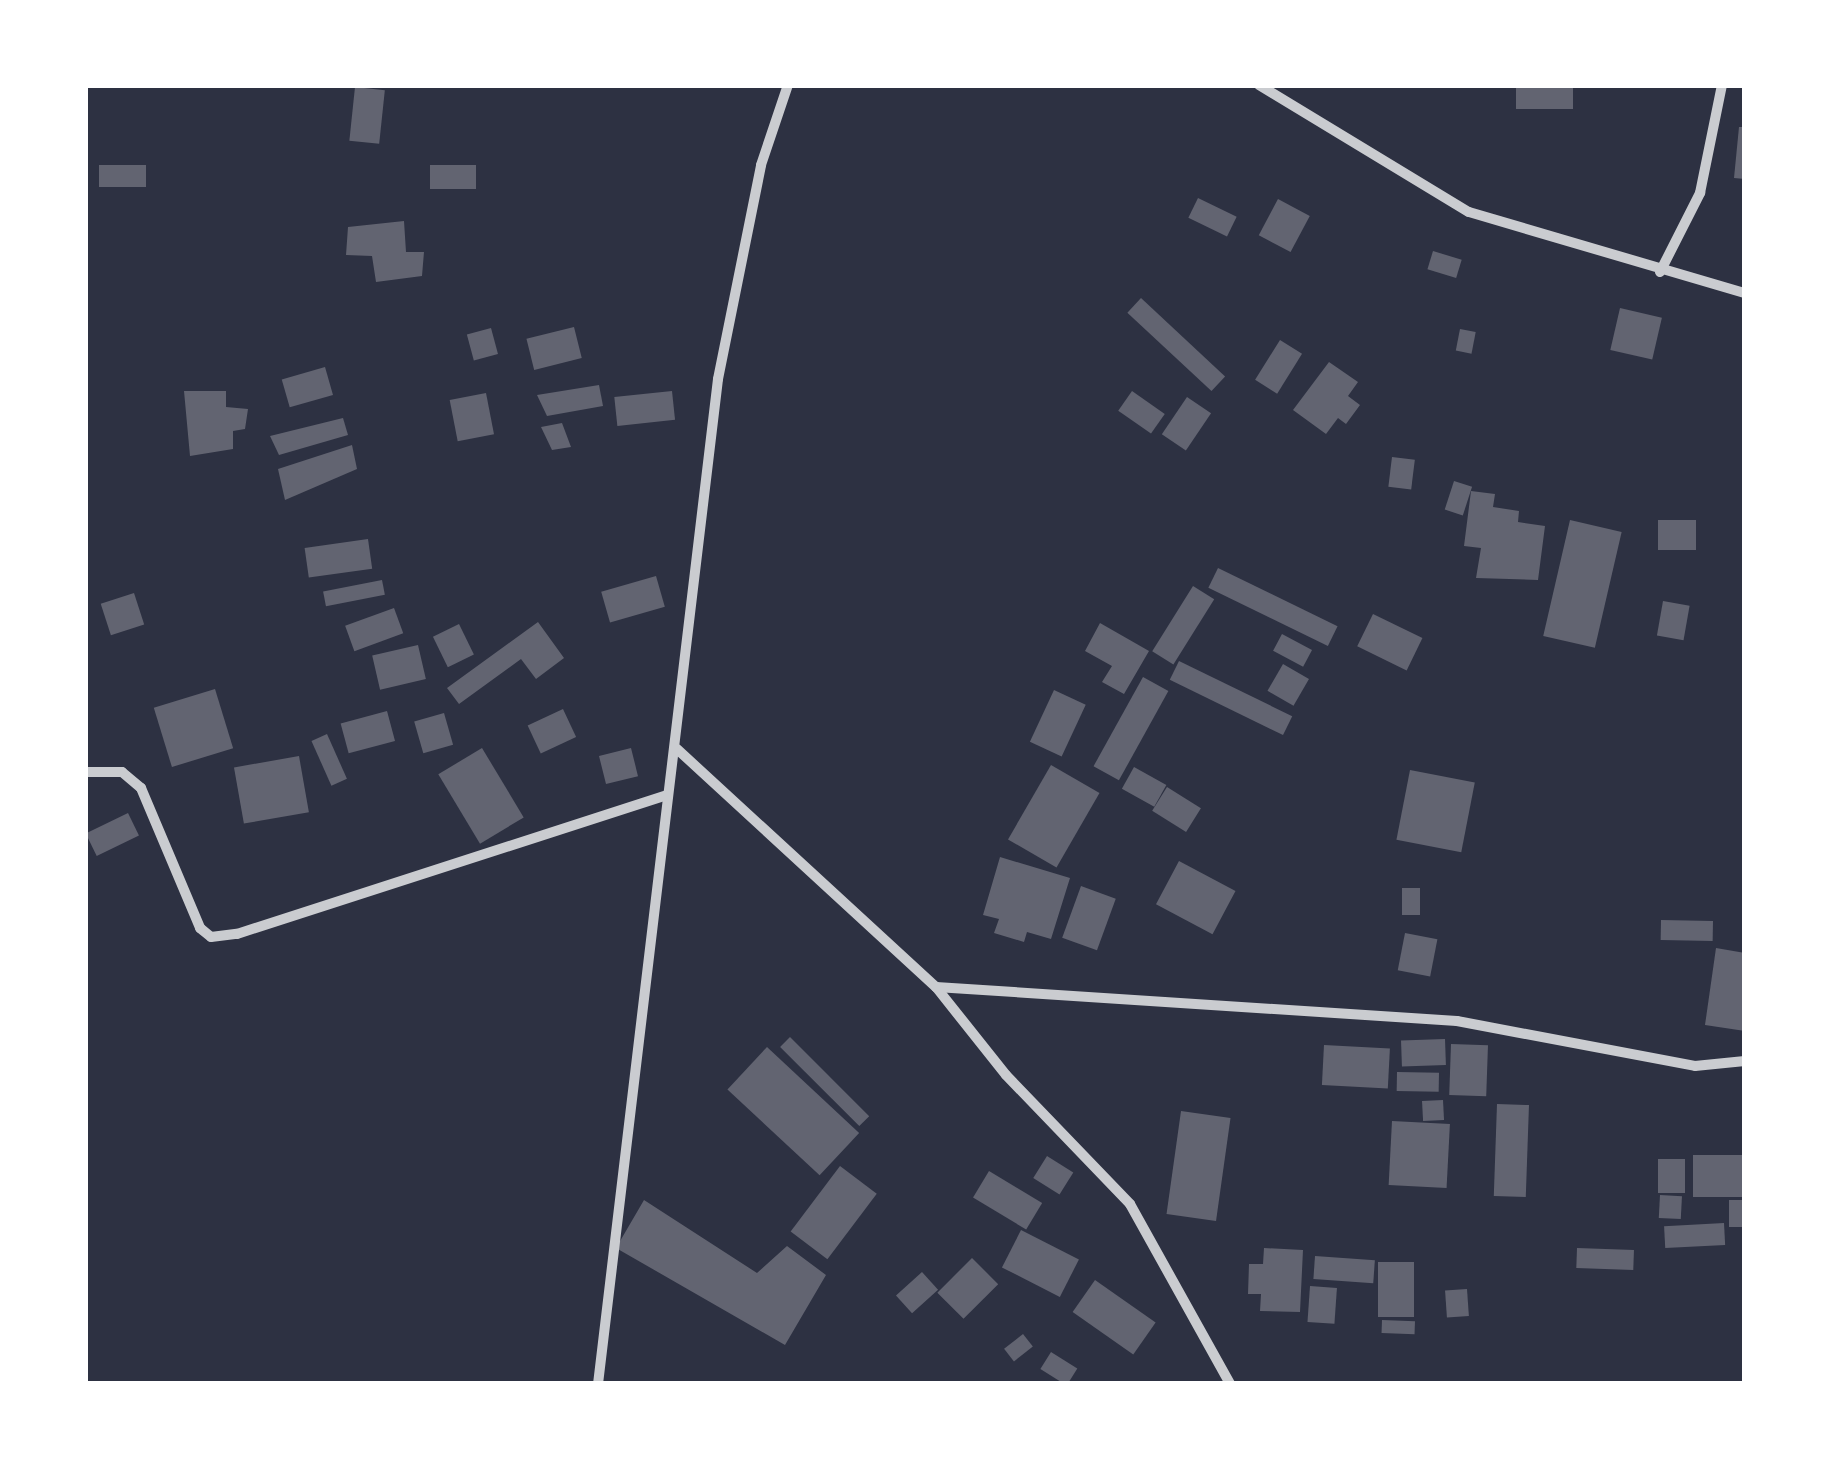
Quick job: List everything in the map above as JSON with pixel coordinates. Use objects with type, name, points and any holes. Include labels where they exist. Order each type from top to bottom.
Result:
[{"type":"street","points":[[598,1384],[667,794],[677,749],[718,378],[761,166],[788,85]]},
{"type":"street","points":[[1259,85],[1469,212],[1660,272],[1745,293]]},
{"type":"street","points":[[1660,272],[1700,193],[1722,85]]},
{"type":"street","points":[[677,749],[936,987],[1006,1075],[1130,1204],[1230,1384]]},
{"type":"street","points":[[85,772],[122,772],[141,788],[200,928],[211,937],[237,934],[667,794]]},
{"type":"street","points":[[936,987],[1457,1022],[1695,1066],[1745,1060]]},
{"type":"building","points":[[1516,85],[1573,85],[1573,109],[1516,109]]},
{"type":"building","points":[[355,87],[385,90],[379,144],[349,141]]},
{"type":"building","points":[[1739,127],[1745,127],[1745,179],[1734,178]]},
{"type":"building","points":[[99,165],[146,165],[146,187],[99,187]]},
{"type":"building","points":[[430,165],[476,165],[476,189],[430,189]]},
{"type":"building","points":[[1198,198],[1237,217],[1227,237],[1188,218]]},
{"type":"building","points":[[1278,199],[1310,216],[1291,252],[1259,235]]},
{"type":"building","points":[[404,221],[406,252],[424,252],[422,276],[376,282],[372,256],[346,255],[348,227]]},
{"type":"building","points":[[1433,251],[1462,260],[1456,278],[1427,269]]},
{"type":"building","points":[[1141,298],[1225,376],[1211,391],[1127,313]]},
{"type":"building","points":[[1620,308],[1662,318],[1652,360],[1610,350]]},
{"type":"building","points":[[574,327],[582,358],[534,370],[526,339]]},
{"type":"building","points":[[491,328],[498,354],[474,361],[467,334]]},
{"type":"building","points":[[1460,329],[1476,332],[1472,354],[1456,351]]},
{"type":"building","points":[[1280,340],[1302,354],[1277,394],[1255,380]]},
{"type":"building","points":[[1329,362],[1358,382],[1348,396],[1360,405],[1346,424],[1338,418],[1326,434],[1293,410]]},
{"type":"building","points":[[325,367],[333,395],[290,407],[282,379]]},
{"type":"building","points":[[599,385],[603,406],[547,416],[537,395]]},
{"type":"building","points":[[184,391],[226,391],[226,407],[248,409],[245,429],[233,431],[233,449],[190,456]]},
{"type":"building","points":[[672,391],[675,420],[617,426],[614,397]]},
{"type":"building","points":[[1132,391],[1165,414],[1151,434],[1118,411]]},
{"type":"building","points":[[486,393],[494,434],[458,441],[450,400]]},
{"type":"building","points":[[1187,397],[1211,413],[1186,451],[1162,434]]},
{"type":"building","points":[[343,418],[348,435],[279,455],[270,436]]},
{"type":"building","points":[[562,423],[571,447],[552,450],[541,427]]},
{"type":"building","points":[[352,445],[357,469],[285,500],[278,469]]},
{"type":"building","points":[[1392,457],[1415,460],[1411,490],[1388,487]]},
{"type":"building","points":[[1454,481],[1472,487],[1463,515],[1445,510]]},
{"type":"building","points":[[1471,491],[1495,494],[1493,507],[1519,511],[1518,522],[1545,526],[1538,580],[1476,578],[1481,548],[1464,546]]},
{"type":"building","points":[[1570,520],[1622,532],[1595,648],[1543,636]]},
{"type":"building","points":[[1658,520],[1696,520],[1696,550],[1658,550]]},
{"type":"building","points":[[368,539],[372,569],[309,578],[305,548]]},
{"type":"building","points":[[1218,568],[1338,626],[1328,646],[1208,588]]},
{"type":"building","points":[[656,576],[665,607],[610,622],[601,592]]},
{"type":"building","points":[[382,580],[385,595],[326,606],[323,591]]},
{"type":"building","points":[[1193,586],[1214,599],[1173,665],[1152,651]]},
{"type":"building","points":[[134,593],[144,624],[111,635],[101,604]]},
{"type":"building","points":[[1663,601],[1690,606],[1684,640],[1657,635]]},
{"type":"building","points":[[394,608],[403,633],[354,651],[345,626]]},
{"type":"building","points":[[1373,614],[1422,638],[1407,670],[1357,646]]},
{"type":"building","points":[[538,622],[564,658],[536,679],[521,659],[459,704],[447,688]]},
{"type":"building","points":[[1100,623],[1149,651],[1124,694],[1102,682],[1112,666],[1085,651]]},
{"type":"building","points":[[459,624],[474,655],[448,667],[433,637]]},
{"type":"building","points":[[1282,634],[1312,650],[1303,667],[1273,651]]},
{"type":"building","points":[[418,645],[426,679],[380,690],[372,656]]},
{"type":"building","points":[[1179,661],[1292,716],[1283,735],[1170,680]]},
{"type":"building","points":[[1283,664],[1309,679],[1293,706],[1268,691]]},
{"type":"building","points":[[1143,677],[1168,691],[1119,780],[1094,766]]},
{"type":"building","points":[[215,689],[233,748],[172,767],[154,708]]},
{"type":"building","points":[[1054,690],[1086,705],[1062,756],[1030,742]]},
{"type":"building","points":[[563,709],[576,737],[541,754],[528,725]]},
{"type":"building","points":[[387,711],[395,741],[349,753],[341,723]]},
{"type":"building","points":[[444,713],[453,745],[423,753],[414,722]]},
{"type":"building","points":[[327,734],[347,779],[331,786],[311,741]]},
{"type":"building","points":[[482,748],[524,817],[480,844],[438,774]]},
{"type":"building","points":[[631,748],[638,776],[606,784],[599,756]]},
{"type":"building","points":[[299,756],[309,812],[244,824],[234,767]]},
{"type":"building","points":[[1051,765],[1099,793],[1056,867],[1008,839]]},
{"type":"building","points":[[1134,767],[1166,785],[1154,807],[1122,789]]},
{"type":"building","points":[[1410,770],[1475,783],[1461,852],[1396,840]]},
{"type":"building","points":[[1167,787],[1201,808],[1186,832],[1152,811]]},
{"type":"building","points":[[128,813],[139,835],[97,856],[86,834]]},
{"type":"building","points":[[1000,857],[1070,878],[1051,939],[1027,932],[1024,942],[994,933],[999,919],[983,915]]},
{"type":"building","points":[[1179,861],[1236,891],[1213,934],[1156,904]]},
{"type":"building","points":[[1081,886],[1116,899],[1097,950],[1062,938]]},
{"type":"building","points":[[1402,888],[1420,888],[1420,915],[1402,915]]},
{"type":"building","points":[[1661,920],[1713,921],[1713,941],[1661,940]]},
{"type":"building","points":[[1405,933],[1437,939],[1430,977],[1398,970]]},
{"type":"building","points":[[1716,948],[1745,953],[1745,1031],[1705,1025]]},
{"type":"building","points":[[790,1037],[869,1116],[859,1126],[780,1047]]},
{"type":"building","points":[[1445,1039],[1446,1065],[1402,1067],[1401,1041]]},
{"type":"building","points":[[1451,1044],[1488,1045],[1486,1096],[1449,1095]]},
{"type":"building","points":[[1324,1045],[1390,1048],[1388,1088],[1322,1085]]},
{"type":"building","points":[[767,1047],[859,1133],[820,1175],[727,1089]]},
{"type":"building","points":[[1397,1072],[1439,1073],[1439,1092],[1397,1091]]},
{"type":"building","points":[[1443,1100],[1444,1120],[1423,1121],[1422,1101]]},
{"type":"building","points":[[1497,1104],[1529,1105],[1526,1197],[1494,1196]]},
{"type":"building","points":[[1181,1111],[1231,1118],[1216,1221],[1167,1214]]},
{"type":"building","points":[[1392,1121],[1450,1124],[1447,1188],[1389,1185]]},
{"type":"building","points":[[1693,1155],[1744,1155],[1744,1197],[1693,1197]]},
{"type":"building","points":[[1047,1156],[1073,1172],[1060,1194],[1033,1178]]},
{"type":"building","points":[[1658,1159],[1685,1159],[1685,1193],[1658,1193]]},
{"type":"building","points":[[840,1166],[877,1194],[827,1259],[791,1231]]},
{"type":"building","points":[[989,1171],[1042,1203],[1026,1230],[973,1198]]},
{"type":"building","points":[[1660,1195],[1682,1196],[1681,1219],[1659,1218]]},
{"type":"building","points":[[644,1200],[757,1273],[787,1246],[826,1275],[785,1345],[616,1248]]},
{"type":"building","points":[[1729,1200],[1745,1200],[1745,1227],[1729,1227]]},
{"type":"building","points":[[1724,1223],[1725,1245],[1665,1248],[1664,1226]]},
{"type":"building","points":[[1021,1230],[1079,1260],[1060,1297],[1002,1267]]},
{"type":"building","points":[[1264,1248],[1303,1250],[1300,1312],[1260,1311],[1261,1294],[1248,1294],[1249,1264],[1263,1264]]},
{"type":"building","points":[[1577,1248],[1634,1250],[1633,1270],[1576,1268]]},
{"type":"building","points":[[1315,1256],[1375,1260],[1373,1283],[1313,1279]]},
{"type":"building","points":[[972,1258],[998,1284],[964,1319],[937,1293]]},
{"type":"building","points":[[1378,1262],[1414,1262],[1414,1317],[1378,1317]]},
{"type":"building","points":[[922,1272],[938,1290],[912,1313],[896,1295]]},
{"type":"building","points":[[1095,1280],[1156,1322],[1133,1354],[1073,1312]]},
{"type":"building","points":[[1310,1286],[1337,1288],[1334,1324],[1307,1322]]},
{"type":"building","points":[[1467,1289],[1469,1316],[1447,1317],[1445,1291]]},
{"type":"building","points":[[1382,1320],[1415,1321],[1415,1334],[1382,1333]]},
{"type":"building","points":[[1023,1334],[1033,1347],[1014,1361],[1004,1349]]},
{"type":"building","points":[[1051,1352],[1077,1368],[1068,1384],[1040,1369]]}]
